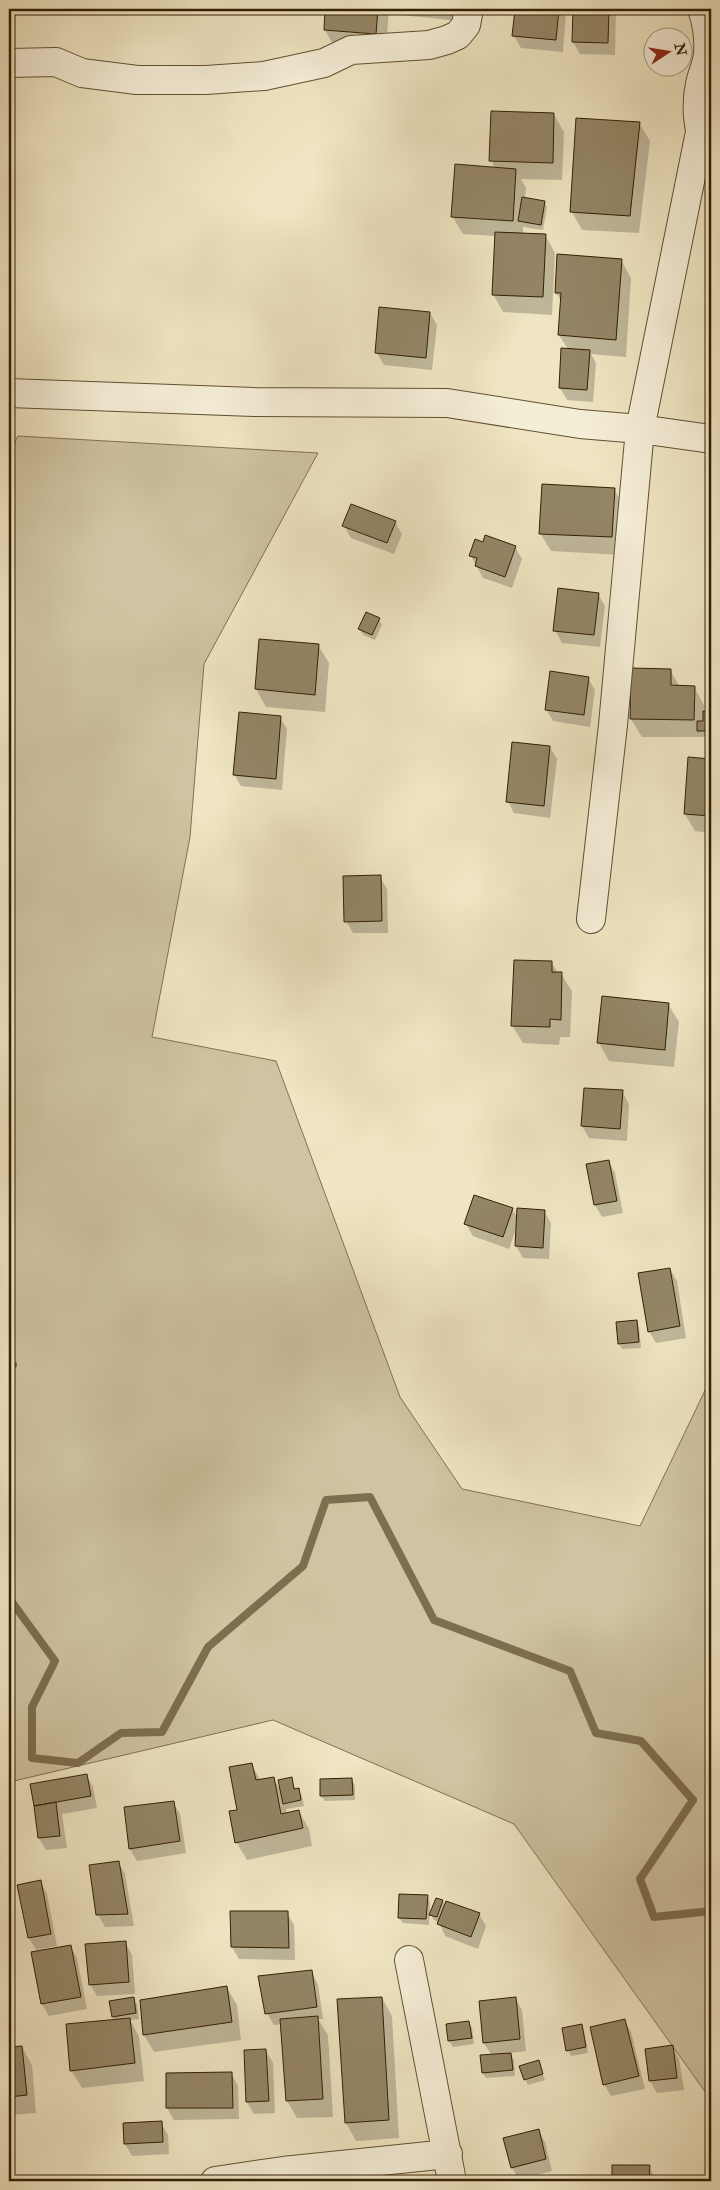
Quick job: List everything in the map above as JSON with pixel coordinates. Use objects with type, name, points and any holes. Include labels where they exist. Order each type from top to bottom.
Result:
[{"type":"street","points":[[9,63],[56,62],[82,72],[137,80],[206,80],[264,76],[324,63],[351,50],[429,45],[446,40],[458,34],[466,25],[468,9]]},
{"type":"street","points":[[591,919],[613,726],[640,429],[706,142],[700,86],[708,56],[706,18],[702,9]]},
{"type":"street","points":[[9,393],[254,402],[447,404],[580,424],[640,429],[711,439]]},
{"type":"street","points":[[409,1960],[452,2181]]},
{"type":"street","points":[[215,2181],[283,2171],[448,2154]]},
{"type":"shaded area","points":[[18,436],[318,453],[204,664],[190,837],[152,1037],[276,1061],[400,1397],[462,1489],[640,1526],[711,1378],[711,2100],[514,1824],[273,1720],[14,1781],[9,1786],[9,453]]},
{"type":"building","points":[[325,9],[378,9],[376,34],[324,30]]},
{"type":"building","points":[[515,9],[559,9],[556,40],[512,36]]},
{"type":"building","points":[[573,9],[609,9],[608,43],[572,42]]},
{"type":"building","points":[[491,111],[554,113],[553,163],[489,161]]},
{"type":"building","points":[[576,118],[640,122],[630,216],[570,212]]},
{"type":"building","points":[[455,164],[516,169],[513,221],[451,217]]},
{"type":"building","points":[[522,197],[545,201],[541,225],[518,221]]},
{"type":"building","points":[[495,232],[546,234],[543,297],[492,295]]},
{"type":"building","points":[[557,254],[622,259],[616,340],[558,335],[561,293],[555,293]]},
{"type":"building","points":[[379,307],[430,312],[426,358],[375,353]]},
{"type":"building","points":[[561,348],[590,350],[587,390],[559,388]]},
{"type":"building","points":[[542,484],[615,488],[612,537],[539,534]]},
{"type":"building","points":[[351,504],[396,521],[387,543],[342,526]]},
{"type":"building","points":[[485,535],[516,546],[505,577],[475,566],[477,558],[469,556],[475,539],[483,542]]},
{"type":"building","points":[[558,588],[599,593],[594,635],[553,631]]},
{"type":"building","points":[[366,612],[380,618],[372,635],[358,629]]},
{"type":"building","points":[[259,639],[319,644],[315,695],[255,689]]},
{"type":"building","points":[[631,668],[671,669],[671,685],[695,686],[694,720],[630,719]]},
{"type":"building","points":[[550,671],[589,677],[584,715],[545,710]]},
{"type":"building","points":[[703,711],[711,712],[711,731],[697,731],[697,721],[703,721]]},
{"type":"building","points":[[239,712],[281,716],[276,779],[233,775]]},
{"type":"building","points":[[512,742],[550,746],[544,806],[506,802]]},
{"type":"building","points":[[688,757],[711,759],[711,816],[684,814]]},
{"type":"building","points":[[381,875],[382,921],[344,922],[343,876]]},
{"type":"building","points":[[514,960],[552,961],[552,972],[562,972],[561,1020],[550,1019],[550,1027],[511,1026]]},
{"type":"building","points":[[602,996],[669,1003],[665,1050],[597,1043]]},
{"type":"building","points":[[584,1088],[623,1090],[620,1129],[581,1126]]},
{"type":"building","points":[[609,1160],[617,1201],[594,1205],[586,1164]]},
{"type":"building","points":[[474,1195],[513,1208],[503,1237],[464,1224]]},
{"type":"building","points":[[517,1208],[545,1210],[543,1248],[515,1246]]},
{"type":"building","points":[[670,1268],[680,1326],[648,1332],[638,1273]]},
{"type":"building","points":[[637,1320],[639,1342],[618,1344],[616,1322]]},
{"type":"building","points":[[252,1763],[256,1780],[274,1777],[281,1814],[299,1810],[303,1828],[235,1843],[229,1811],[237,1810],[229,1767]]},
{"type":"building","points":[[87,1774],[91,1796],[34,1806],[30,1784]]},
{"type":"building","points":[[292,1777],[294,1789],[299,1788],[301,1800],[283,1804],[278,1780]]},
{"type":"building","points":[[352,1778],[353,1795],[320,1796],[320,1779]]},
{"type":"building","points":[[174,1801],[180,1841],[129,1849],[124,1807]]},
{"type":"building","points":[[56,1802],[60,1836],[38,1838],[34,1806]]},
{"type":"building","points":[[119,1861],[128,1914],[96,1915],[89,1865]]},
{"type":"building","points":[[41,1880],[51,1934],[28,1938],[17,1885]]},
{"type":"building","points":[[399,1894],[428,1895],[426,1919],[398,1918]]},
{"type":"building","points":[[436,1898],[443,1900],[437,1917],[429,1915]]},
{"type":"building","points":[[446,1901],[480,1913],[471,1937],[437,1924]]},
{"type":"building","points":[[230,1911],[288,1911],[289,1948],[231,1947]]},
{"type":"building","points":[[126,1941],[129,1982],[89,1985],[85,1944]]},
{"type":"building","points":[[71,1945],[81,1997],[41,2004],[31,1952]]},
{"type":"building","points":[[312,1970],[317,2007],[265,2014],[258,1976]]},
{"type":"building","points":[[227,1986],[232,2022],[143,2035],[140,2000]]},
{"type":"building","points":[[134,1997],[136,2013],[112,2017],[109,2001]]},
{"type":"building","points":[[382,1997],[389,2120],[345,2123],[337,1999]]},
{"type":"building","points":[[516,1997],[520,2039],[483,2043],[479,2001]]},
{"type":"building","points":[[318,2016],[323,2099],[286,2101],[280,2019]]},
{"type":"building","points":[[130,2018],[135,2063],[70,2071],[66,2024]]},
{"type":"building","points":[[625,2019],[639,2076],[603,2085],[590,2027]]},
{"type":"building","points":[[469,2021],[472,2038],[448,2041],[446,2024]]},
{"type":"building","points":[[582,2024],[586,2047],[566,2051],[562,2028]]},
{"type":"building","points":[[673,2045],[677,2078],[649,2081],[645,2049]]},
{"type":"building","points":[[22,2046],[27,2095],[9,2097],[9,2047]]},
{"type":"building","points":[[266,2049],[269,2101],[246,2102],[244,2050]]},
{"type":"building","points":[[511,2053],[513,2070],[482,2073],[480,2055]]},
{"type":"building","points":[[539,2060],[543,2074],[524,2080],[519,2066]]},
{"type":"building","points":[[232,2072],[233,2108],[166,2108],[166,2073]]},
{"type":"building","points":[[162,2121],[163,2142],[124,2144],[123,2123]]},
{"type":"building","points":[[539,2129],[546,2159],[511,2168],[503,2138]]},
{"type":"building","points":[[612,2165],[650,2165],[649,2181],[612,2181]]},
{"type":"building","points":[[401,2176],[402,2181],[373,2181]]},
{"type":"waterway","points":[[9,1364],[13,1365],[9,1370]]},
{"type":"waterway","points":[[9,1598],[55,1661],[32,1707],[32,1758],[78,1763],[121,1733],[162,1732],[208,1647],[303,1566],[326,1500],[370,1497],[434,1620],[570,1671],[596,1733],[641,1741],[693,1800],[640,1879],[654,1917],[711,1911]]}]
